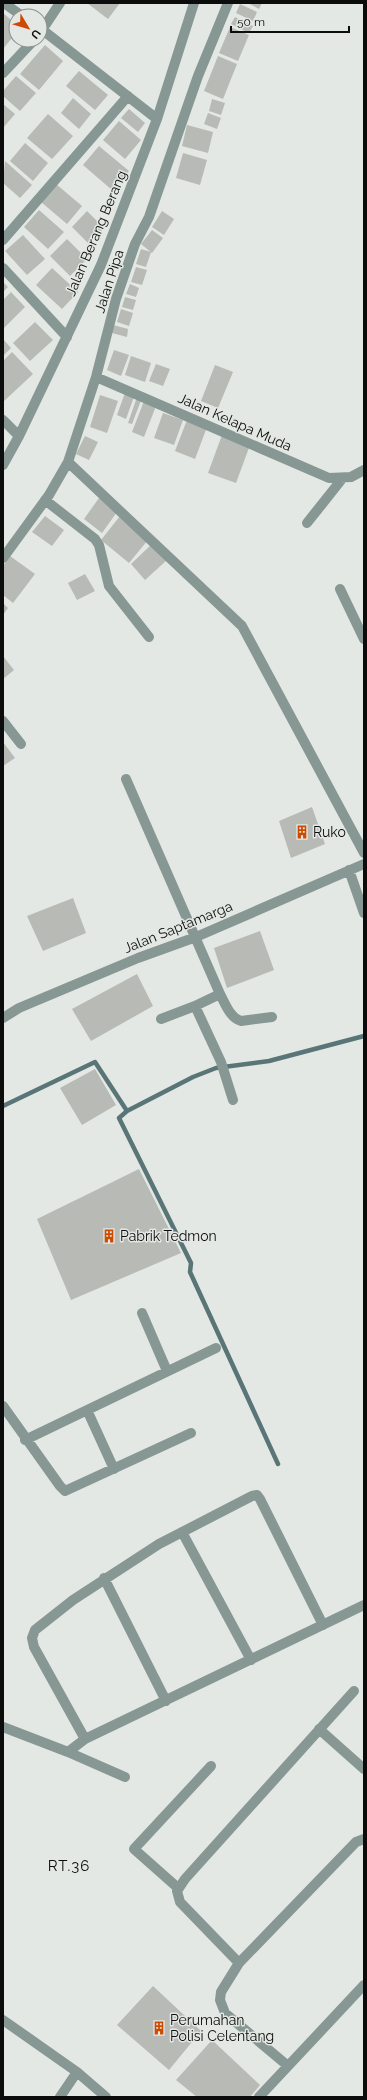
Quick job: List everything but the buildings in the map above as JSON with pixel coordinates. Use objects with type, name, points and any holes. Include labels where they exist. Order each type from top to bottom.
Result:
[{"type":"street","points":[[48,21],[60,3]]},
{"type":"street","name":"Jalan Berang Berang","points":[[3,465],[19,436],[104,258],[157,119],[194,3]]},
{"type":"street","name":"Jalan Pipa","points":[[3,558],[45,500],[68,462],[96,377],[116,299],[135,244],[149,217],[198,76],[228,3]]},
{"type":"street","points":[[48,36],[157,119]]},
{"type":"street","points":[[3,73],[26,48]]},
{"type":"street","points":[[3,240],[128,96]]},
{"type":"street","points":[[3,268],[67,337]]},
{"type":"street","name":"Jalan Kelapa Muda","points":[[96,377],[170,408],[287,461],[329,478],[342,479]]},
{"type":"street","points":[[3,420],[19,436]]},
{"type":"street","points":[[68,462],[242,626],[364,853]]},
{"type":"street","points":[[306,523],[342,479],[351,477],[364,470]]},
{"type":"street","points":[[45,500],[95,539],[99,545],[109,586],[149,637]]},
{"type":"street","points":[[340,589],[364,639]]},
{"type":"street","points":[[3,721],[21,744]]},
{"type":"street","points":[[126,779],[196,936],[220,994],[236,1020],[252,1021],[272,1017]]},
{"type":"street","name":"Jalan Saptamarga","points":[[3,1018],[26,1005],[138,958],[196,936],[364,864]]},
{"type":"street","points":[[349,870],[364,913]]},
{"type":"street","points":[[161,1019],[195,1006],[220,994]]},
{"type":"street","points":[[195,1006],[222,1066],[233,1100]]},
{"type":"street","points":[[142,1314],[167,1371]]},
{"type":"street","points":[[25,1440],[216,1348]]},
{"type":"street","points":[[3,1406],[25,1440],[65,1491],[191,1433]]},
{"type":"street","points":[[87,1410],[114,1469]]},
{"type":"street","points":[[85,1739],[34,1647],[32,1638],[37,1627],[104,1578],[159,1544],[252,1496],[257,1495],[323,1625]]},
{"type":"street","points":[[182,1532],[251,1660]]},
{"type":"street","points":[[104,1578],[166,1701]]},
{"type":"street","points":[[68,1752],[85,1739],[364,1605]]},
{"type":"street","points":[[239,1963],[180,1902],[177,1894],[178,1888],[354,1691]]},
{"type":"street","points":[[3,1727],[68,1752],[125,1777]]},
{"type":"street","points":[[319,1729],[364,1768]]},
{"type":"street","points":[[178,1888],[134,1849],[211,1766]]},
{"type":"street","points":[[288,2066],[230,2018],[222,2008],[220,2000],[221,1992],[239,1963],[356,1842],[364,1839]]},
{"type":"street","points":[[259,2097],[364,1985]]},
{"type":"street","points":[[3,2020],[77,2072],[106,2097]]},
{"type":"street","points":[[60,2097],[77,2072]]},
{"type":"waterway","points":[[3,1106],[95,1062],[127,1111],[193,1077],[216,1068],[269,1061],[364,1036]]},
{"type":"waterway","points":[[127,1111],[119,1118],[191,1263],[190,1272],[278,1464]]},
{"type":"place","name":"Ruko","points":[[302,832]]},
{"type":"place","name":"Pabrik Tedmon","points":[[109,1236]]},
{"type":"place","name":"Perumahan Polisi Celentang","points":[[159,2028]]},
{"type":"district","name":"RT.36","points":[[69,1866]]}]
